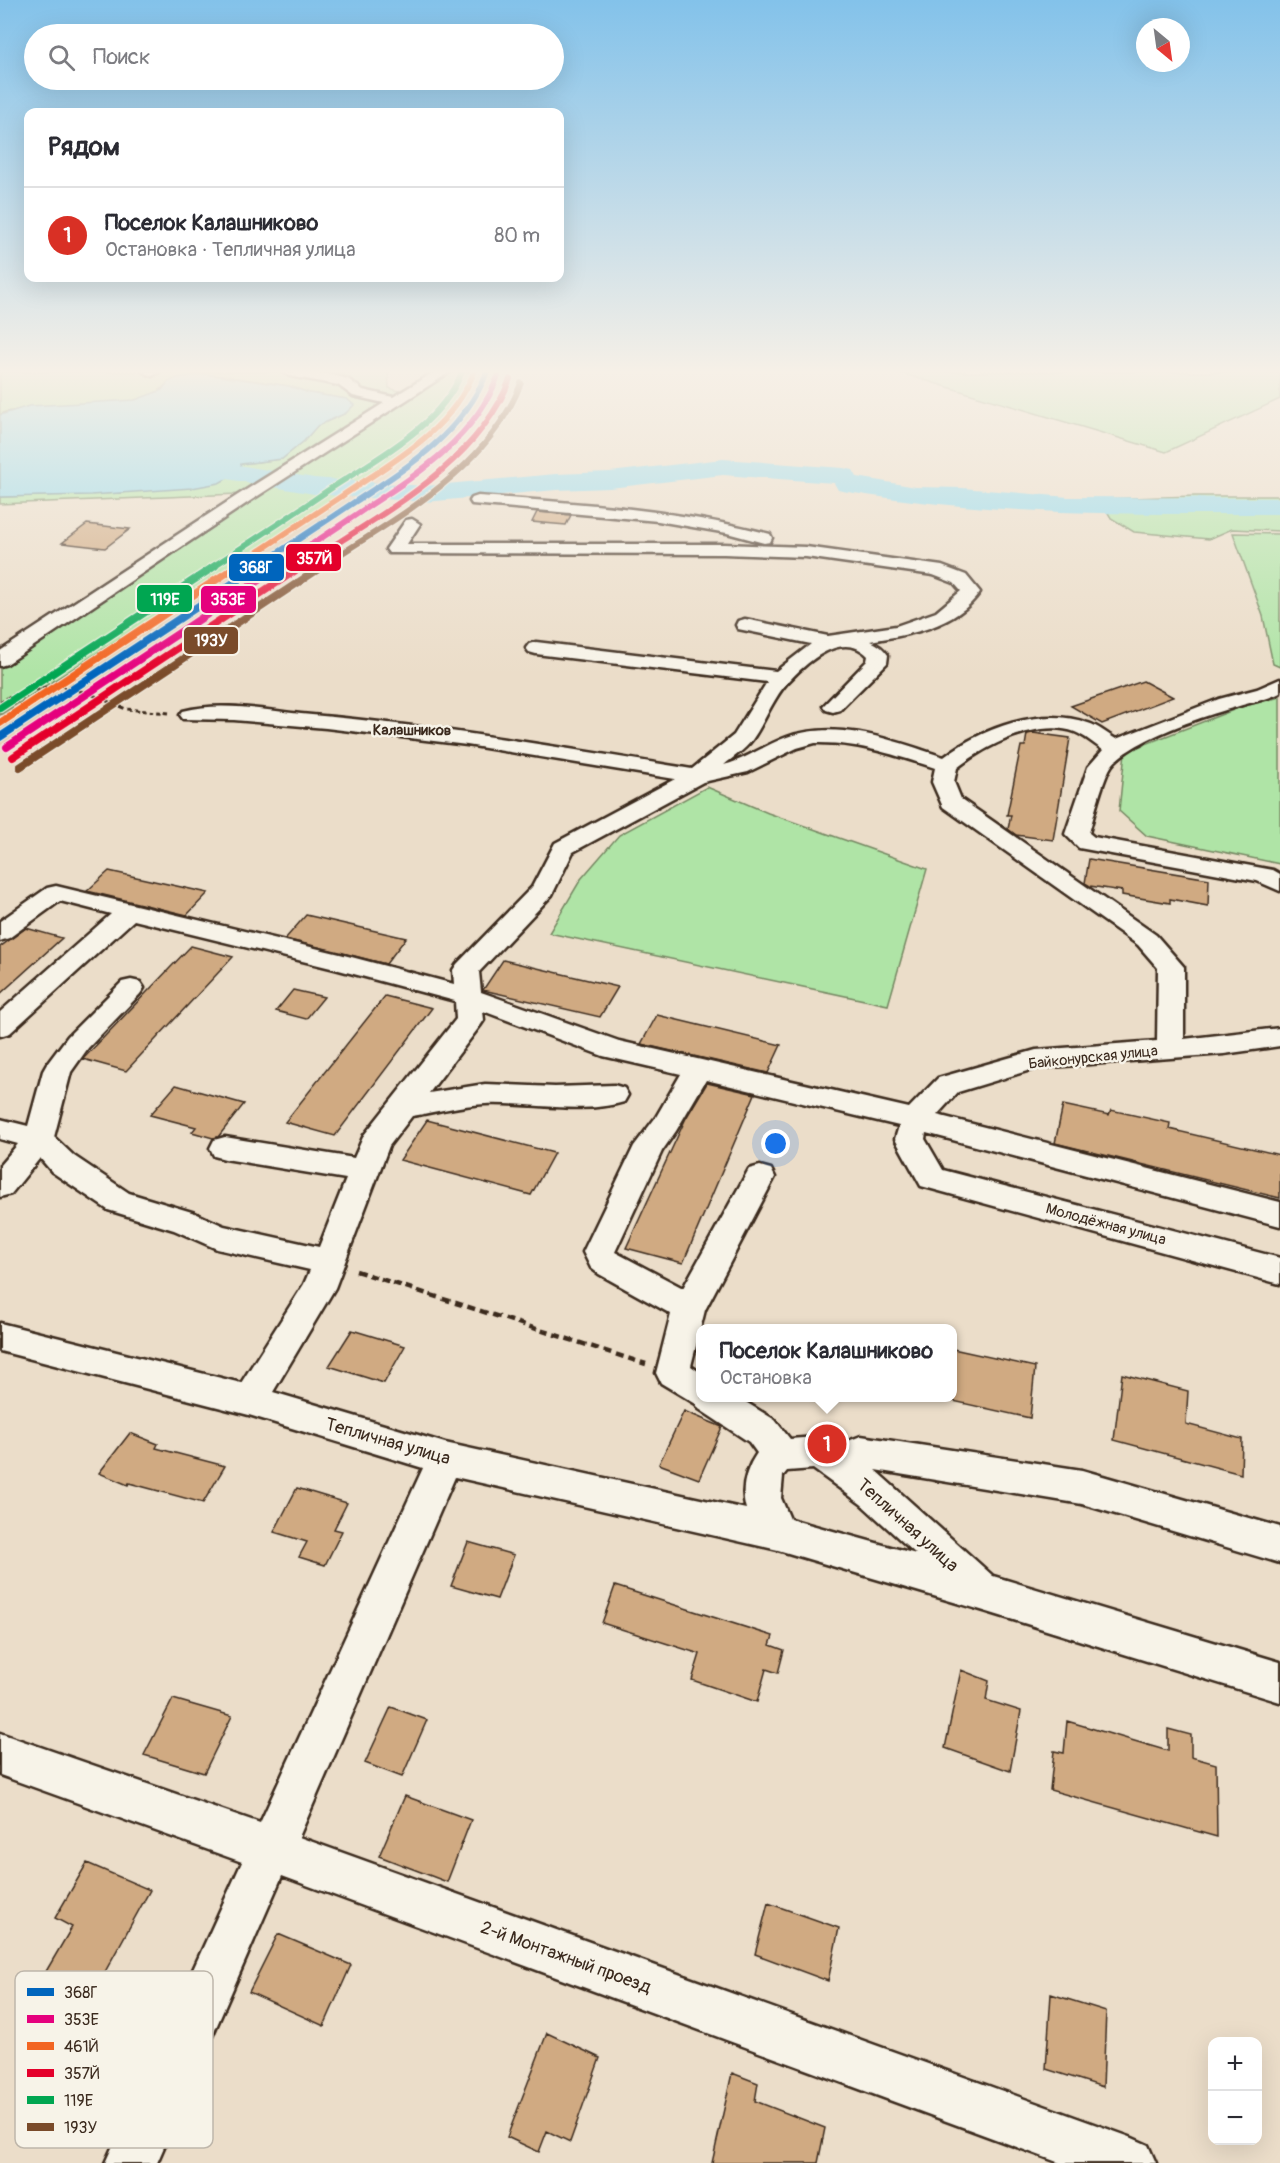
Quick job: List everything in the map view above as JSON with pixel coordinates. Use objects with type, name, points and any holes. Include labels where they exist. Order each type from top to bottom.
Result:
[{"type":"street","points":[[0,660],[284,473]]},
{"type":"street","points":[[478,501],[595,508],[636,513],[748,533],[806,552]]},
{"type":"street","points":[[249,1400],[319,1288],[375,1143],[470,1020],[466,970],[543,890],[563,848],[697,776],[742,739],[780,678],[813,651],[838,641],[899,631],[943,616],[971,592],[960,579],[936,570],[806,552],[724,549],[395,549],[412,524]]},
{"type":"street","points":[[745,625],[871,648],[878,655],[877,663],[833,706]]},
{"type":"street","points":[[537,648],[780,678]]},
{"type":"street","points":[[1280,684],[1264,693],[1226,703],[1133,738],[1116,748],[1099,767],[1077,834],[1087,843],[1264,875],[1280,884]]},
{"type":"street","points":[[190,715],[234,714],[326,722],[467,739],[697,776],[722,773],[794,742],[819,736],[844,736],[873,742],[947,765]]},
{"type":"street","points":[[1116,748],[1080,727],[1059,723],[1035,724],[999,736],[957,757],[947,765],[943,782],[951,802],[1147,940],[1171,968],[1169,1004],[1171,1049]]},
{"type":"street","points":[[0,933],[56,893],[340,962],[467,996],[614,1049],[915,1120],[1280,1214]]},
{"type":"street","points":[[0,1027],[129,911]]},
{"type":"street","points":[[0,1186],[39,1139],[57,1071],[78,1042],[131,988]]},
{"type":"street","name":"Байконурская улица","points":[[915,1120],[948,1085],[1036,1059],[1171,1049],[1280,1037]]},
{"type":"street","points":[[688,1310],[677,1300],[610,1265],[602,1259],[599,1252],[649,1146],[666,1124],[698,1069]]},
{"type":"street","points":[[403,1107],[485,1094],[555,1097],[614,1095]]},
{"type":"street","name":"Молодёжная улица","points":[[915,1120],[910,1139],[932,1178],[1280,1271]]},
{"type":"street","points":[[0,1129],[39,1139],[63,1164],[119,1202],[184,1221],[217,1237],[330,1262]]},
{"type":"street","points":[[225,1148],[365,1171]]},
{"type":"street","points":[[687,1382],[673,1360],[686,1323],[688,1310],[760,1177]]},
{"type":"street","name":"Тепличная улица","points":[[2,1333],[249,1400],[445,1459],[778,1533],[981,1591],[1280,1682]]},
{"type":"street","points":[[717,1402],[762,1431],[781,1456],[769,1463],[760,1488],[764,1512],[778,1533]]},
{"type":"street","points":[[842,1468],[861,1452],[1082,1487],[1280,1545]]},
{"type":"street","name":"Тепличная улица","points":[[781,1456],[817,1453],[842,1468],[919,1533],[981,1591]]},
{"type":"street","points":[[213,1976],[445,1459]]},
{"type":"street","name":"2-й Монтажный проезд","points":[[0,1754],[269,1849],[1130,2163]]},
{"type":"street","points":[[131,2163],[138,2148]]},
{"type":"path","points":[[0,703],[10,696],[54,686],[88,693],[126,709],[190,715]]},
{"type":"path","points":[[330,1262],[687,1382]]},
{"type":"shaded area","points":[[376,473],[402,473],[294,549],[0,746],[0,715]]},
{"type":"green space","points":[[204,473],[272,473],[238,494],[0,504],[0,497],[121,493]]},
{"type":"green space","points":[[295,473],[379,473],[0,715],[0,667]]},
{"type":"green space","points":[[1280,496],[1280,531],[1232,529],[1209,539],[1134,532],[1111,518],[1100,499]]},
{"type":"green space","points":[[1233,533],[1280,534],[1280,667],[1273,664],[1263,616]]},
{"type":"green space","points":[[1280,697],[1280,864],[1147,836],[1119,811],[1125,752],[1241,707]]},
{"type":"green space","points":[[707,787],[768,813],[927,869],[888,1005],[549,933],[581,879],[619,835]]},
{"type":"water","points":[[0,473],[237,473],[219,483],[192,488],[91,495],[0,497]]},
{"type":"building","points":[[537,512],[571,515],[566,525],[532,522]]},
{"type":"building","points":[[87,524],[130,529],[105,548],[62,543]]},
{"type":"building","points":[[1143,681],[1173,697],[1102,724],[1071,706]]},
{"type":"building","points":[[1027,734],[1070,738],[1053,840],[1016,835],[1008,829],[1011,815],[1007,815],[1021,746],[1025,746]]},
{"type":"building","points":[[1089,859],[1209,879],[1208,906],[1170,899],[1170,903],[1122,895],[1122,891],[1090,886],[1085,883]]},
{"type":"building","points":[[109,871],[208,893],[187,915],[87,891]]},
{"type":"building","points":[[306,915],[406,938],[386,964],[285,939]]},
{"type":"building","points":[[26,928],[62,938],[0,994],[0,947]]},
{"type":"building","points":[[191,946],[233,957],[126,1071],[83,1059]]},
{"type":"building","points":[[503,960],[618,987],[600,1017],[483,990]]},
{"type":"building","points":[[293,990],[324,997],[306,1019],[276,1011]]},
{"type":"building","points":[[385,996],[432,1008],[335,1136],[285,1122]]},
{"type":"building","points":[[657,1015],[781,1045],[768,1073],[641,1044]]},
{"type":"building","points":[[707,1083],[755,1094],[683,1263],[626,1248],[686,1118]]},
{"type":"building","points":[[176,1085],[244,1104],[218,1137],[213,1138],[192,1132],[196,1127],[150,1115]]},
{"type":"building","points":[[1063,1105],[1109,1115],[1111,1110],[1170,1123],[1169,1129],[1280,1155],[1280,1198],[1055,1143]]},
{"type":"building","points":[[427,1120],[554,1153],[531,1195],[400,1160]]},
{"type":"building","points":[[352,1330],[405,1346],[384,1383],[329,1366]]},
{"type":"building","points":[[957,1350],[1035,1367],[1030,1418],[957,1402]]},
{"type":"building","points":[[1122,1374],[1188,1391],[1186,1424],[1242,1439],[1241,1474],[1114,1440]]},
{"type":"building","points":[[684,1411],[722,1427],[699,1479],[659,1464]]},
{"type":"building","points":[[130,1433],[158,1444],[156,1448],[225,1466],[203,1503],[129,1483],[128,1485],[99,1473]]},
{"type":"building","points":[[297,1488],[347,1503],[334,1529],[342,1531],[325,1565],[299,1557],[307,1542],[274,1532]]},
{"type":"building","points":[[468,1542],[514,1555],[497,1599],[451,1586]]},
{"type":"building","points":[[615,1586],[773,1636],[770,1645],[784,1650],[778,1673],[766,1669],[757,1702],[692,1680],[700,1654],[602,1623]]},
{"type":"building","points":[[961,1670],[989,1681],[986,1700],[1021,1711],[1010,1771],[945,1748]]},
{"type":"building","points":[[173,1699],[232,1716],[204,1773],[144,1755]]},
{"type":"building","points":[[391,1707],[427,1720],[402,1777],[365,1763]]},
{"type":"building","points":[[1067,1721],[1168,1751],[1168,1729],[1191,1735],[1191,1757],[1216,1764],[1217,1837],[1050,1790],[1054,1751],[1064,1753]]},
{"type":"building","points":[[405,1796],[471,1820],[447,1882],[379,1856]]},
{"type":"building","points":[[87,1863],[150,1890],[105,1971],[46,1971],[72,1927],[55,1918]]},
{"type":"building","points":[[768,1903],[839,1928],[828,1981],[755,1954]]},
{"type":"building","points":[[278,1934],[351,1965],[324,2026],[249,1992]]},
{"type":"building","points":[[1051,1994],[1106,2011],[1103,2087],[1046,2069]]},
{"type":"building","points":[[547,2033],[600,2058],[570,2142],[547,2131],[539,2152],[507,2137]]},
{"type":"building","points":[[732,2073],[758,2083],[755,2101],[825,2128],[818,2163],[712,2163]]},
{"type":"waterway","points":[[237,473],[314,486],[425,494],[556,482],[610,480],[671,473]]},
{"type":"waterway","points":[[802,473],[843,476],[848,484],[916,495],[962,496],[1068,505],[1280,506]]},
{"type":"transit line","name":"119Е","points":[[0,708],[354,473]]},
{"type":"transit line","name":"461Й","points":[[0,723],[377,473]]},
{"type":"transit line","name":"368Г","points":[[0,737],[399,473]]},
{"type":"transit line","name":"353Е","points":[[7,747],[418,473]]},
{"type":"transit line","name":"357Й","points":[[13,757],[418,489],[438,473]]},
{"type":"transit line","name":"193У","points":[[20,767],[425,498],[456,473]]},
{"type":"place","name":"Поселок Калашниково","points":[[827,1444]]},
{"type":"district","name":"Калашников","points":[[412,730]]}]
